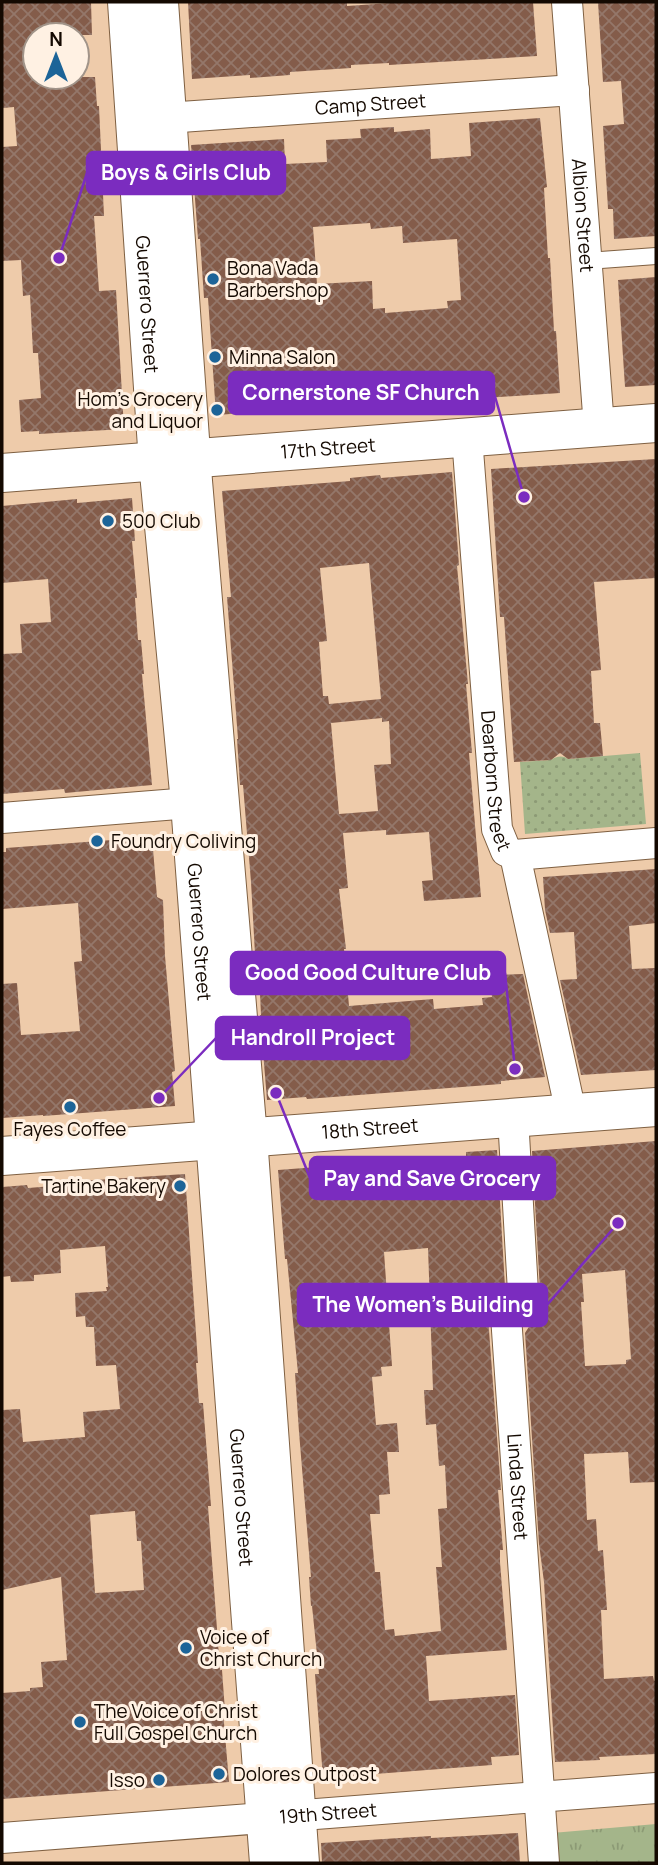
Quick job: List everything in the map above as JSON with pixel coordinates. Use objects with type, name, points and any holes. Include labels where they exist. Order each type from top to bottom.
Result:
[{"type":"main road","name":"Guerrero Street","points":[[127,2],[175,460],[232,1138],[281,1816],[300,1863]]},
{"type":"main road","name":"Guerrero Street","points":[[159,2],[166,118],[175,460],[190,803],[232,1138]]},
{"type":"main road","name":"17th Street","points":[[2,473],[656,423]]},
{"type":"main road","name":"18th Street","points":[[2,1156],[656,1107]]},
{"type":"main road","name":"Guerrero Street","points":[[269,1863],[281,1816]]},
{"type":"street","name":"Albion Street","points":[[567,2],[599,427]]},
{"type":"street","name":"Camp Street","points":[[166,118],[574,90]]},
{"type":"street","name":"Dearborn Street","points":[[467,437],[496,829],[506,851],[515,855],[571,1112]]},
{"type":"street","points":[[2,818],[190,803]]},
{"type":"street","points":[[515,855],[656,843]]},
{"type":"street","name":"Linda Street","points":[[513,1117],[523,1292],[506,1316],[544,1863]]},
{"type":"street","name":"19th Street","points":[[2,1838],[656,1788]]},
{"type":"lane","points":[[587,261],[656,256]]},
{"type":"green space","points":[[640,753],[646,824],[525,834],[520,762],[551,760],[559,756],[568,759]]},
{"type":"green space","points":[[656,1824],[656,1863],[555,1863],[552,1833]]},
{"type":"building","points":[[2,2],[91,2],[92,35],[91,21],[21,21],[21,91],[91,91],[91,77],[95,77],[99,106],[104,216],[94,216],[99,291],[116,290],[124,429],[39,434],[39,431],[21,432],[19,400],[41,398],[38,353],[33,353],[30,295],[23,296],[21,260],[2,261],[2,147],[17,146],[14,107],[3,108]]},
{"type":"building","points":[[188,2],[347,2],[347,6],[390,2],[533,2],[537,56],[351,65],[351,68],[290,72],[290,75],[192,79]]},
{"type":"building","points":[[598,2],[656,2],[656,236],[614,239],[613,209],[608,209],[603,126],[624,124],[621,81],[603,82]]},
{"type":"building","points":[[540,118],[547,187],[544,188],[548,258],[560,393],[450,403],[450,398],[411,400],[411,406],[319,412],[276,411],[216,415],[208,298],[204,298],[191,145],[284,139],[285,164],[327,162],[326,140],[361,138],[360,129],[394,127],[394,132],[430,129],[431,159],[471,156],[469,123]],"holes":[[[370,223],[371,229],[402,226],[403,243],[457,239],[461,300],[447,301],[448,308],[385,313],[385,308],[373,309],[372,281],[317,284],[313,227]]]},
{"type":"building","points":[[656,277],[656,385],[625,387],[618,280]]},
{"type":"building","points":[[656,459],[656,578],[594,582],[601,670],[591,671],[594,723],[600,723],[603,756],[568,759],[560,753],[551,760],[514,762],[504,617],[500,617],[491,469]]},
{"type":"building","points":[[452,472],[468,684],[472,753],[469,753],[481,897],[424,901],[422,881],[433,880],[429,832],[386,835],[386,830],[343,833],[348,888],[339,889],[349,1006],[433,999],[434,1009],[483,1005],[482,998],[492,997],[489,975],[523,974],[545,1077],[501,1081],[501,1084],[267,1100],[243,785],[240,785],[227,597],[231,597],[222,491],[350,481],[350,478],[380,475],[381,478]],"holes":[[[369,563],[381,699],[329,704],[328,696],[323,696],[319,642],[327,641],[320,568]],[[382,718],[382,722],[389,721],[391,764],[374,765],[378,811],[339,814],[331,723]]]},
{"type":"building","points":[[132,498],[135,598],[138,640],[141,640],[152,785],[65,793],[64,789],[2,794],[2,654],[22,653],[20,624],[51,622],[48,579],[2,583],[2,506],[77,499],[77,503]]},
{"type":"building","points":[[152,837],[157,897],[163,900],[175,1106],[2,1118],[2,984],[17,983],[21,1035],[80,1031],[74,962],[82,961],[78,903],[2,909],[2,852],[6,852],[6,848]]},
{"type":"building","points":[[656,869],[656,923],[629,926],[632,969],[656,968],[656,1070],[581,1075],[560,980],[577,979],[574,932],[550,933],[545,910],[543,877]]},
{"type":"building","points":[[656,1141],[656,1482],[630,1483],[628,1452],[584,1454],[587,1520],[596,1519],[598,1551],[603,1550],[607,1610],[601,1610],[604,1679],[653,1676],[654,1681],[656,1680],[656,1754],[555,1762],[525,1333],[539,1311],[540,1291],[532,1151]],"holes":[[[625,1270],[631,1359],[626,1360],[626,1364],[585,1366],[582,1274]]]},
{"type":"building","points":[[497,1150],[505,1287],[487,1304],[501,1490],[498,1490],[503,1550],[500,1550],[500,1562],[507,1650],[426,1656],[429,1701],[515,1695],[519,1755],[491,1757],[492,1765],[323,1778],[315,1674],[319,1674],[311,1606],[295,1373],[298,1373],[278,1170],[409,1160],[409,1163],[466,1159],[466,1152]],"holes":[[[428,1248],[433,1390],[424,1390],[426,1425],[436,1424],[439,1466],[445,1465],[447,1508],[438,1509],[442,1567],[436,1567],[441,1631],[395,1636],[394,1629],[385,1630],[380,1572],[375,1572],[370,1514],[380,1514],[379,1495],[390,1494],[387,1452],[399,1452],[397,1423],[376,1425],[372,1377],[382,1376],[381,1367],[392,1366],[384,1252]]]},
{"type":"building","points":[[185,1174],[196,1363],[199,1403],[203,1403],[229,1782],[2,1799],[2,1693],[43,1687],[41,1662],[67,1660],[61,1577],[2,1590],[2,1410],[20,1409],[23,1442],[85,1437],[83,1412],[120,1409],[116,1365],[96,1366],[94,1327],[86,1327],[85,1316],[76,1317],[75,1293],[107,1291],[105,1246],[60,1250],[61,1273],[34,1275],[34,1281],[11,1282],[10,1276],[2,1277],[2,1187],[27,1185],[28,1188],[65,1185],[65,1182]],"holes":[[[135,1511],[137,1541],[141,1541],[144,1590],[95,1593],[90,1515]]]},
{"type":"building","points":[[518,1833],[520,1863],[322,1863],[321,1843]]},
{"type":"place","name":"Boys & Girls Club","points":[[59,258]]},
{"type":"place","name":"Bona Vada Barbershop","points":[[213,279]]},
{"type":"place","name":"Minna Salon","points":[[215,357]]},
{"type":"place","name":"Hom's Grocery and Liquor","points":[[217,410]]},
{"type":"place","name":"Cornerstone SF Church","points":[[524,497]]},
{"type":"place","name":"500 Club","points":[[108,521]]},
{"type":"place","name":"Foundry Coliving","points":[[97,841]]},
{"type":"place","name":"Good Good Culture Club","points":[[515,1069]]},
{"type":"place","name":"Pay and Save Grocery","points":[[276,1093]]},
{"type":"place","name":"Handroll Project","points":[[159,1098]]},
{"type":"place","name":"Fayes Coffee","points":[[70,1107]]},
{"type":"place","name":"Tartine Bakery","points":[[180,1186]]},
{"type":"place","name":"The Women's Building","points":[[618,1223]]},
{"type":"place","name":"Voice of Christ Church","points":[[186,1648]]},
{"type":"place","name":"The Voice of Christ Full Gospel Church","points":[[80,1722]]},
{"type":"place","name":"Dolores Outpost","points":[[219,1774]]},
{"type":"place","name":"Isso","points":[[159,1780]]}]
